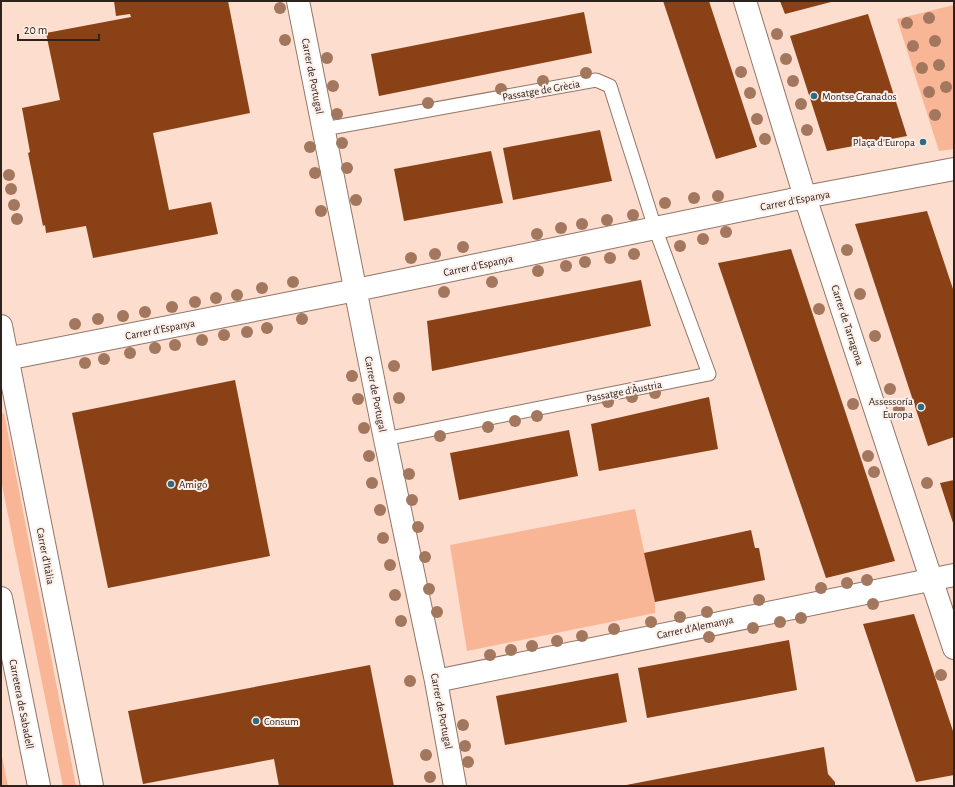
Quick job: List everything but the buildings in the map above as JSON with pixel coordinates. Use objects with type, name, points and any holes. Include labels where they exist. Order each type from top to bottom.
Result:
[{"type":"street","name":"Carrer de Portugal","points":[[298,1],[436,680],[456,786]]},
{"type":"street","name":"Carrer de Tarragona","points":[[745,1],[805,197],[954,648]]},
{"type":"street","name":"Carrer d'Espanya","points":[[4,359],[356,290],[805,197],[954,170]]},
{"type":"street","name":"Carrer d'Itàlia","points":[[1,326],[4,359],[92,786]]},
{"type":"street","name":"Carrer d'Alemanya","points":[[436,680],[954,575]]},
{"type":"street","name":"Carretera de Sabadell","points":[[1,598],[39,786]]},
{"type":"lane","name":"Passatge de Grècia","points":[[324,129],[596,80],[610,86],[655,228]]},
{"type":"lane","name":"Passatge d'Àustria","points":[[386,439],[709,374],[655,228]]},
{"type":"shaded area","points":[[954,5],[954,149],[939,151],[897,19]]},
{"type":"shaded area","points":[[4,413],[76,786],[63,786],[1,480],[1,414]]},
{"type":"shaded area","points":[[635,509],[655,602],[655,613],[467,651],[450,545]]},
{"type":"shaded area","points":[[1,752],[8,786],[1,786]]},
{"type":"place","name":"Montse Granados","points":[[814,96]]},
{"type":"place","name":"Plaça d'Europa","points":[[923,142]]},
{"type":"place","name":"Assessoría Europa","points":[[921,407]]},
{"type":"place","name":"Amigó","points":[[171,484]]},
{"type":"place","name":"Consum","points":[[256,721]]}]
